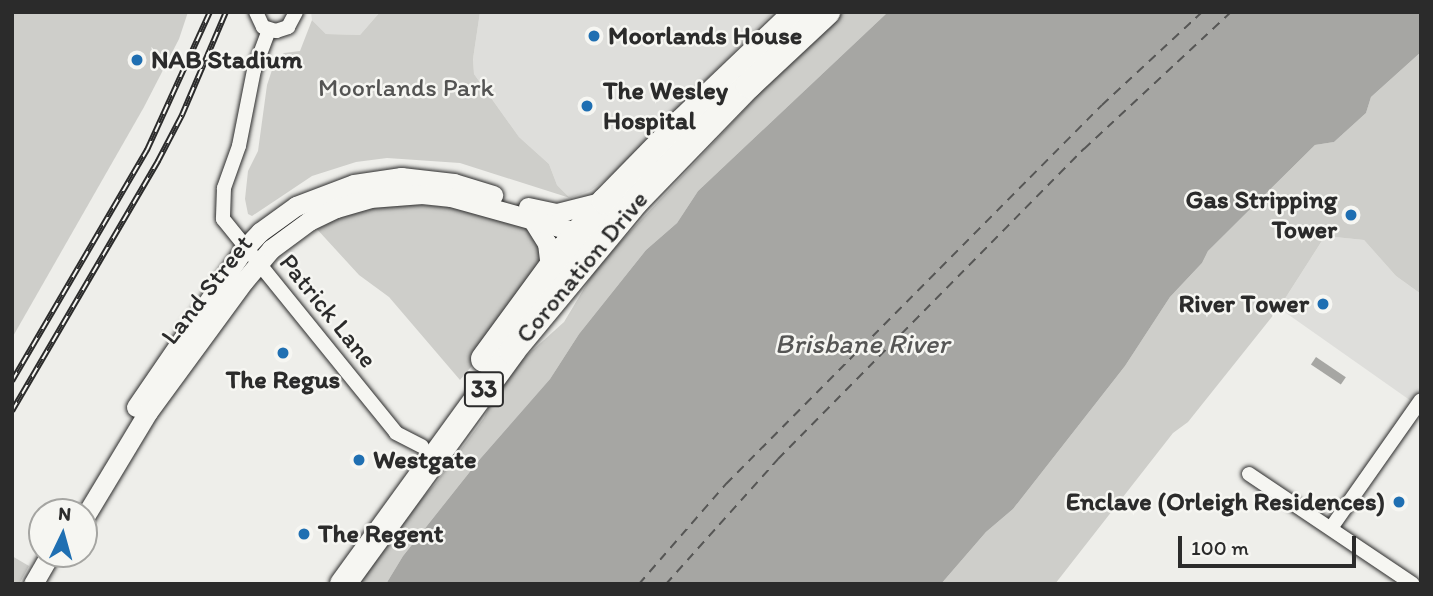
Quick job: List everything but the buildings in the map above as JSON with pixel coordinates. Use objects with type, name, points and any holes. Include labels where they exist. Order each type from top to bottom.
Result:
[{"type":"highway","name":"Coronation Drive","points":[[325,584],[550,269],[605,201],[682,122],[812,15]]},
{"type":"highway","name":"Coronation Drive","points":[[343,584],[512,351],[636,201],[749,85],[812,15]]},
{"type":"main road","name":"Land Street","points":[[83,498],[136,407],[245,248],[260,232],[296,206],[335,189],[371,180],[401,177],[454,183],[550,212],[569,211],[605,201]]},
{"type":"main road","name":"Land Street","points":[[96,498],[148,412],[258,264],[276,244],[309,221],[336,208],[370,198],[407,194],[451,197],[577,234]]},
{"type":"main road","points":[[577,234],[592,234],[636,201]]},
{"type":"main road","points":[[533,221],[547,243],[550,269]]},
{"type":"main road","points":[[33,584],[42,568]]},
{"type":"main road","points":[[46,584],[55,568]]},
{"type":"street","points":[[256,12],[259,22],[269,30],[288,27],[296,12]]},
{"type":"street","name":"Patrick Lane","points":[[269,30],[254,70],[239,146],[221,204],[227,227],[396,433],[422,446]]},
{"type":"street","points":[[1331,528],[1421,400]]},
{"type":"street","points":[[1249,474],[1413,584]]},
{"type":"shaded area","points":[[311,12],[380,12],[360,35],[326,34],[312,20]]},
{"type":"shaded area","name":"The Wesley Hospital","points":[[480,12],[773,12],[612,175],[591,190],[570,198],[557,185],[549,164],[519,137],[474,74],[473,59]]},
{"type":"shaded area","points":[[1325,236],[1364,240],[1396,276],[1421,294],[1421,408],[1279,308]]},
{"type":"green space","points":[[12,12],[188,12],[179,39],[144,107],[12,338]]},
{"type":"green space","name":"Moorlands Park","points":[[380,12],[480,12],[473,59],[474,74],[519,137],[549,164],[557,185],[570,198],[460,163],[387,158],[356,162],[312,176],[252,216],[248,214],[245,199],[248,171],[258,151],[267,85],[275,61],[284,53],[300,51],[312,20],[326,34],[360,35]]},
{"type":"green space","points":[[843,12],[888,12],[698,191],[677,223],[646,250],[579,334],[550,379],[480,459],[403,556],[386,584],[354,584],[375,550],[436,483],[484,418],[493,397],[514,367],[564,322],[597,267],[777,75]]},
{"type":"green space","points":[[1421,52],[1421,294],[1396,276],[1364,240],[1325,236],[1279,308],[1188,422],[1173,433],[1055,584],[941,584],[986,532],[1013,509],[1125,366],[1170,297],[1202,263],[1208,251],[1315,145],[1334,142],[1366,113],[1371,97]]},
{"type":"green space","points":[[398,203],[459,208],[526,227],[544,254],[481,355],[460,380],[389,297],[359,275],[315,227],[364,208]]},
{"type":"green space","points":[[12,556],[28,568],[19,584],[12,584]]},
{"type":"water","name":"Brisbane River","points":[[888,12],[1421,12],[1421,52],[1371,97],[1366,113],[1334,142],[1315,145],[1208,251],[1202,263],[1170,297],[1125,366],[1013,509],[986,532],[941,584],[386,584],[403,556],[480,459],[550,379],[579,334],[646,250],[677,223],[698,191]]},
{"type":"water","points":[[1316,357],[1346,377],[1341,385],[1311,364]]},
{"type":"ferry route","points":[[639,584],[726,484],[1102,105],[1202,12]]},
{"type":"ferry route","points":[[666,584],[778,459],[1084,149],[1231,12]]},
{"type":"railway","points":[[12,381],[147,150],[210,12]]},
{"type":"railway","points":[[12,411],[158,161],[182,115],[226,12]]},
{"type":"place","name":"Moorlands House","points":[[594,36]]},
{"type":"place","name":"NAB Stadium","points":[[137,60]]},
{"type":"place","name":"The Wesley Hospital","points":[[587,106]]},
{"type":"place","name":"Gas Stripping Tower","points":[[1351,215]]},
{"type":"place","name":"River Tower","points":[[1323,304]]},
{"type":"place","name":"The Regus","points":[[283,353]]},
{"type":"place","name":"Westgate","points":[[359,460]]},
{"type":"place","name":"Enclave (Orleigh Residences)","points":[[1399,502]]},
{"type":"place","name":"The Regent","points":[[304,534]]}]
